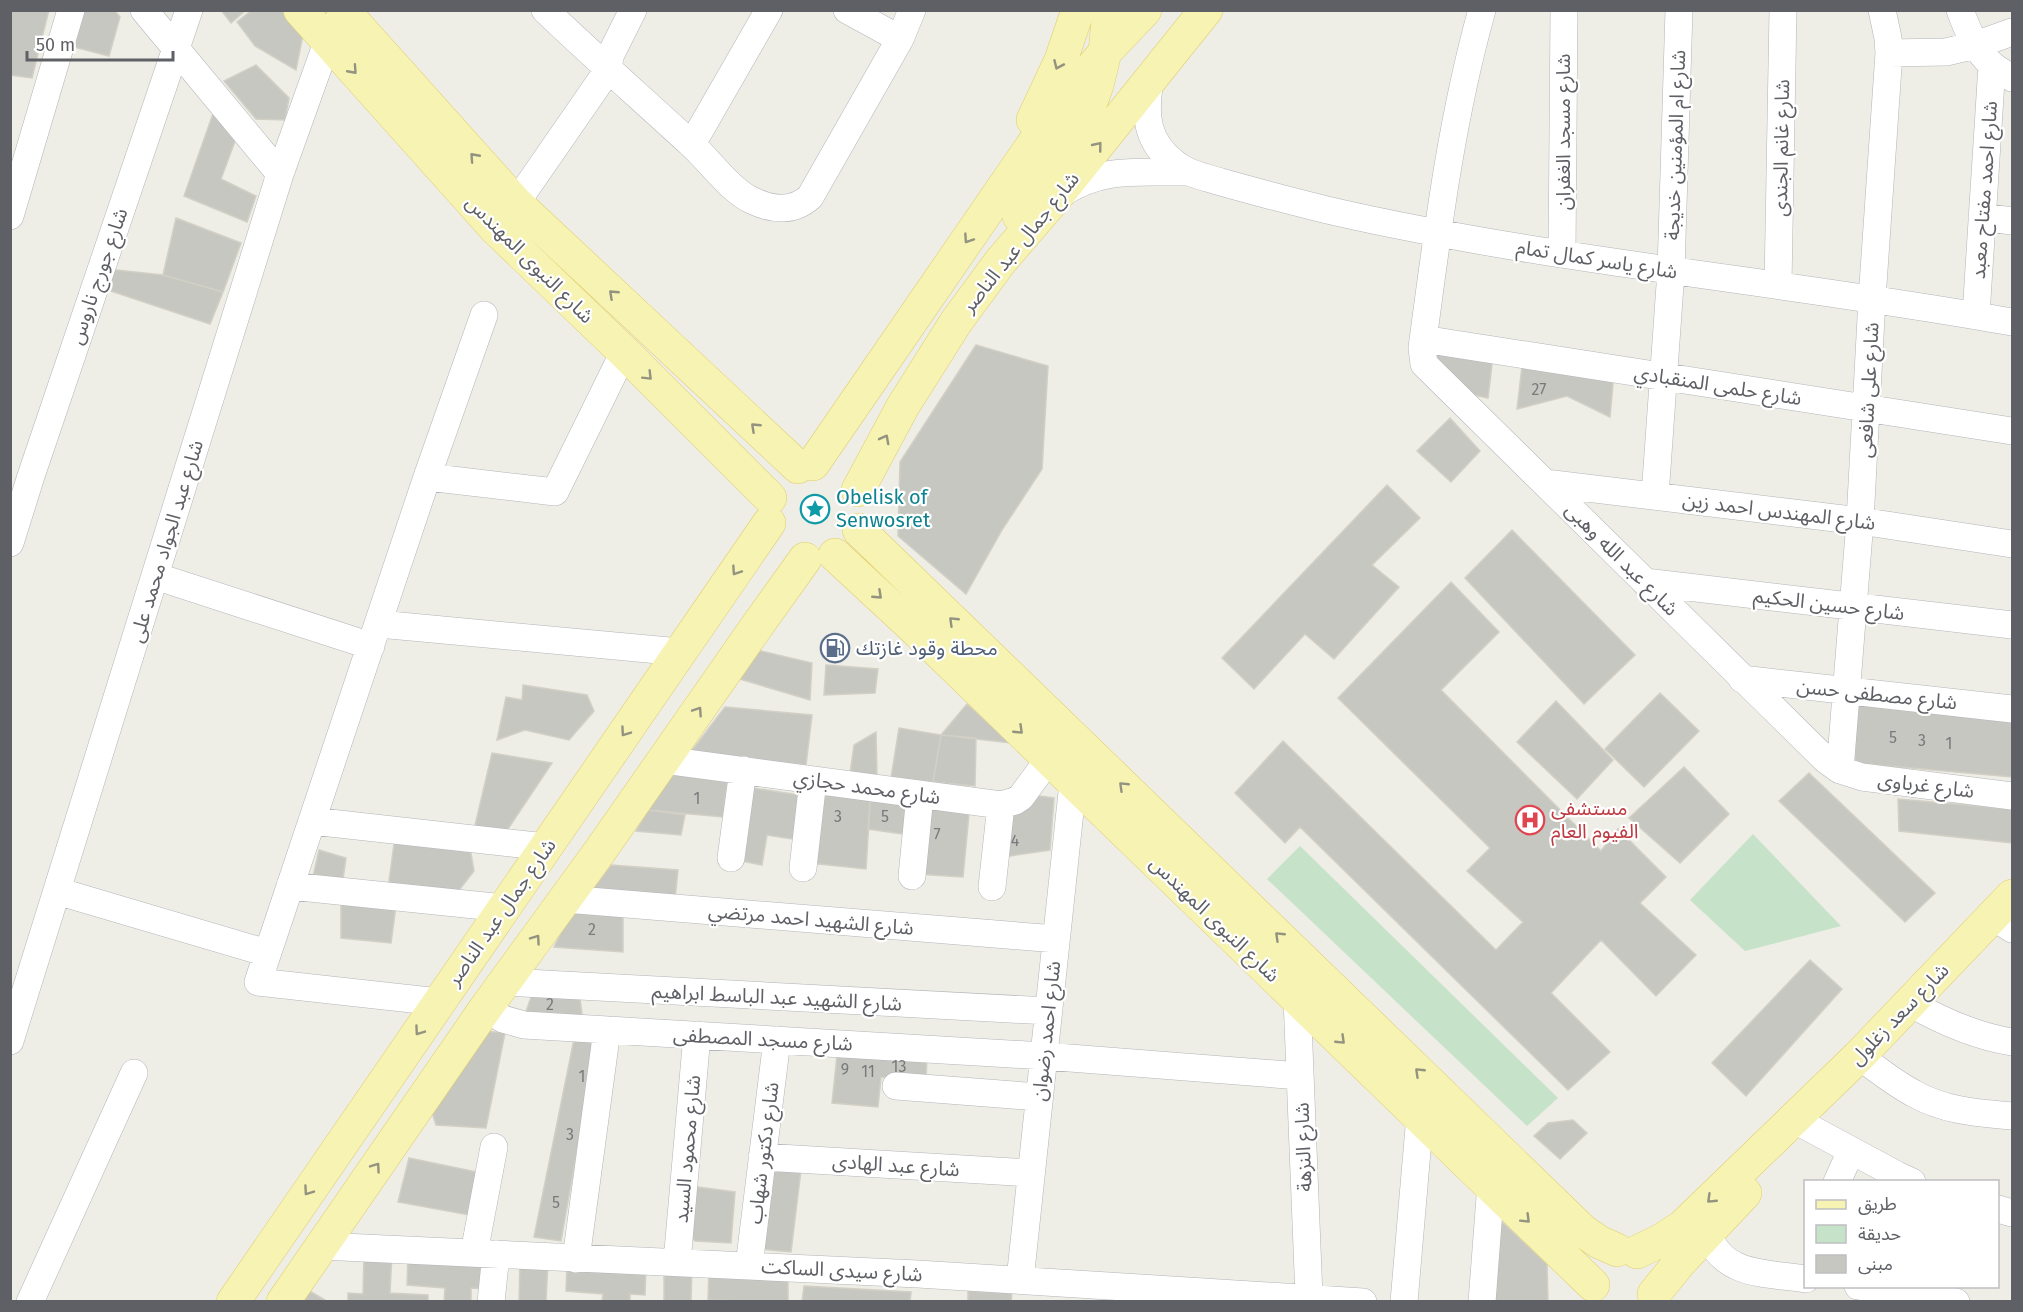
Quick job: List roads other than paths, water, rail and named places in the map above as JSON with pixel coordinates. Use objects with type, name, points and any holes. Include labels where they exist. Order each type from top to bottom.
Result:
[{"type":"main road","name":"شارع النبوى المهندس","points":[[300,10],[328,43],[506,215],[806,466]]},
{"type":"main road","name":"شارع النبوى المهندس","points":[[343,10],[506,215],[624,352],[769,510]]},
{"type":"main road","points":[[994,202],[1060,60],[1078,10]]},
{"type":"main road","points":[[1000,262],[1025,204],[1086,113],[1097,85],[1105,52],[1109,10]]},
{"type":"main road","name":"شارع جمال عبد الناصر","points":[[806,466],[926,302],[1058,108],[1105,52],[1145,10]]},
{"type":"main road","name":"شارع جمال عبد الناصر","points":[[858,490],[903,406],[956,322],[1000,262],[1056,197],[1206,10]]},
{"type":"main road","points":[[926,302],[929,312],[936,320],[946,323],[956,322]]},
{"type":"main road","points":[[806,466],[827,466],[839,471],[858,490],[863,510],[860,530],[845,549],[820,557],[793,554],[774,536],[769,510],[781,480],[806,466]]},
{"type":"main road","name":"شارع جمال عبد الناصر","points":[[233,1302],[680,652],[769,510]]},
{"type":"main road","name":"شارع النبوى المهندس","points":[[860,530],[1160,820],[1432,1113]]},
{"type":"main road","name":"شارع النبوى المهندس","points":[[820,557],[1049,759],[1297,998],[1432,1113],[1583,1231],[1599,1242],[1627,1251]]},
{"type":"main road","points":[[283,1302],[485,1009],[757,626],[820,557]]},
{"type":"main road","points":[[1135,841],[1160,820]]},
{"type":"main road","name":"شارع سعد زغلول","points":[[1595,1295],[1596,1267],[1609,1254],[1660,1241],[1682,1227],[1859,1056],[1910,1003],[2006,914]]},
{"type":"main road","name":"شارع سعد زغلول","points":[[1652,1298],[1680,1262],[1772,1164],[1788,1124]]},
{"type":"main road","name":"شارع النبوى المهندس","points":[[1468,1141],[1491,1184],[1595,1295]]},
{"type":"main road","points":[[1627,1251],[1646,1257],[1652,1265],[1657,1284],[1652,1298]]},
{"type":"street","points":[[10,216],[71,10]]},
{"type":"street","points":[[144,10],[280,174]]},
{"type":"street","name":"شارع جورج ناروس","points":[[10,543],[189,10]]},
{"type":"street","name":"شارع عبد الجواد محمد على","points":[[10,1041],[280,174],[338,10]]},
{"type":"street","points":[[545,10],[608,70],[692,144],[738,191],[748,199],[774,207],[789,208],[801,205],[810,196],[900,39],[912,10]]},
{"type":"street","points":[[506,215],[608,70],[610,56],[633,10]]},
{"type":"street","points":[[692,144],[770,10]]},
{"type":"street","points":[[847,10],[900,39]]},
{"type":"street","name":"شارع عبد الله وهبى","points":[[1482,10],[1451,149],[1437,233],[1422,359],[1428,369],[1742,679],[1826,760],[1840,770]]},
{"type":"street","name":"شارع مسجد الغفران","points":[[1562,253],[1564,10]]},
{"type":"street","name":"شارع ام المؤمنين خديجة","points":[[1655,496],[1671,271],[1679,10]]},
{"type":"street","name":"شارع غانم الجندى","points":[[1778,285],[1783,10]]},
{"type":"street","name":"شارع على شافعى","points":[[1840,770],[1868,408],[1872,299],[1889,53],[1882,10]]},
{"type":"street","points":[[1960,10],[1994,63]]},
{"type":"street","points":[[1994,63],[2013,32]]},
{"type":"street","points":[[1889,53],[1946,52],[1994,63]]},
{"type":"street","name":"شارع احمد مفتاح معبد","points":[[1976,315],[1994,63]]},
{"type":"street","name":"شارع ياسر كمال تمام","points":[[1150,81],[1146,111],[1152,134],[1163,154],[1187,172]]},
{"type":"street","name":"شارع ياسر كمال تمام","points":[[1056,197],[1087,179],[1105,174],[1122,171],[1187,172],[1311,206],[1437,233],[1671,271],[1872,299],[2013,322]]},
{"type":"street","points":[[1983,217],[2013,221]]},
{"type":"street","points":[[439,1002],[258,982],[427,477],[484,315]]},
{"type":"street","name":"شارع حلمى المنقبادي","points":[[1423,339],[2013,431]]},
{"type":"street","points":[[427,477],[555,492],[624,352]]},
{"type":"street","name":"شارع المهندس احمد زين","points":[[1545,483],[1860,521],[2013,544]]},
{"type":"street","points":[[155,576],[375,635],[680,652]]},
{"type":"street","name":"شارع حسين الحكيم","points":[[1645,582],[2013,625]]},
{"type":"street","name":"شارع مصطفى حسن","points":[[1742,679],[2013,709]]},
{"type":"street","points":[[992,887],[1001,805],[1021,797],[1049,759]]},
{"type":"street","name":"شارع محمد حجازي","points":[[664,760],[1001,805]]},
{"type":"street","points":[[731,858],[743,770]]},
{"type":"street","name":"شارع غرباوى","points":[[1840,770],[1862,777],[2013,796]]},
{"type":"street","points":[[803,868],[813,780]]},
{"type":"street","name":"شارع احمد رضوان","points":[[1020,1280],[1073,783]]},
{"type":"street","points":[[912,876],[920,795]]},
{"type":"street","points":[[312,821],[546,847]]},
{"type":"street","points":[[290,886],[504,908]]},
{"type":"street","points":[[57,891],[267,954]]},
{"type":"street","name":"شارع الشهيد احمد مرتضي","points":[[565,898],[1056,939]]},
{"type":"street","name":"شارع الشهيد عبد الباسط ابراهيم","points":[[506,982],[1048,1011]]},
{"type":"street","name":"شارع النزهة","points":[[1297,998],[1309,1297]]},
{"type":"street","points":[[1910,1003],[1966,1031],[2013,1042]]},
{"type":"street","name":"شارع مسجد المصطفى","points":[[485,1009],[503,1019],[524,1025],[1044,1056],[1300,1076]]},
{"type":"street","points":[[576,1258],[607,1030]]},
{"type":"street","name":"شارع محمود السيد","points":[[677,1262],[697,1035]]},
{"type":"street","name":"شارع دكتور شهاب","points":[[749,1266],[777,1040]]},
{"type":"street","points":[[1859,1056],[1897,1084],[1931,1102],[1965,1112],[2013,1116]]},
{"type":"street","points":[[30,1302],[134,1073]]},
{"type":"street","points":[[896,1086],[1039,1097]]},
{"type":"street","points":[[1404,1302],[1432,1113]]},
{"type":"street","points":[[1788,1124],[1851,1151],[1907,1180]]},
{"type":"street","points":[[491,1302],[485,1254],[494,1147]]},
{"type":"street","points":[[1838,1180],[1851,1151]]},
{"type":"street","name":"شارع عبد الهادى","points":[[762,1157],[1031,1173]]},
{"type":"street","points":[[1482,1302],[1491,1184]]},
{"type":"street","points":[[1708,1234],[1716,1252],[1737,1267],[1803,1281]]},
{"type":"street","name":"شارع سيدى الساكت","points":[[321,1246],[1020,1280],[1363,1302]]},
{"type":"street","points":[[1865,1288],[1956,1302]]},
{"type":"place","name":"Obelisk of Senwosret","points":[[815,509]]},
{"type":"place","name":"محطة وقود غازتك","points":[[835,648]]},
{"type":"place","name":"مستشفى الفيوم العام","points":[[1530,820]]}]
